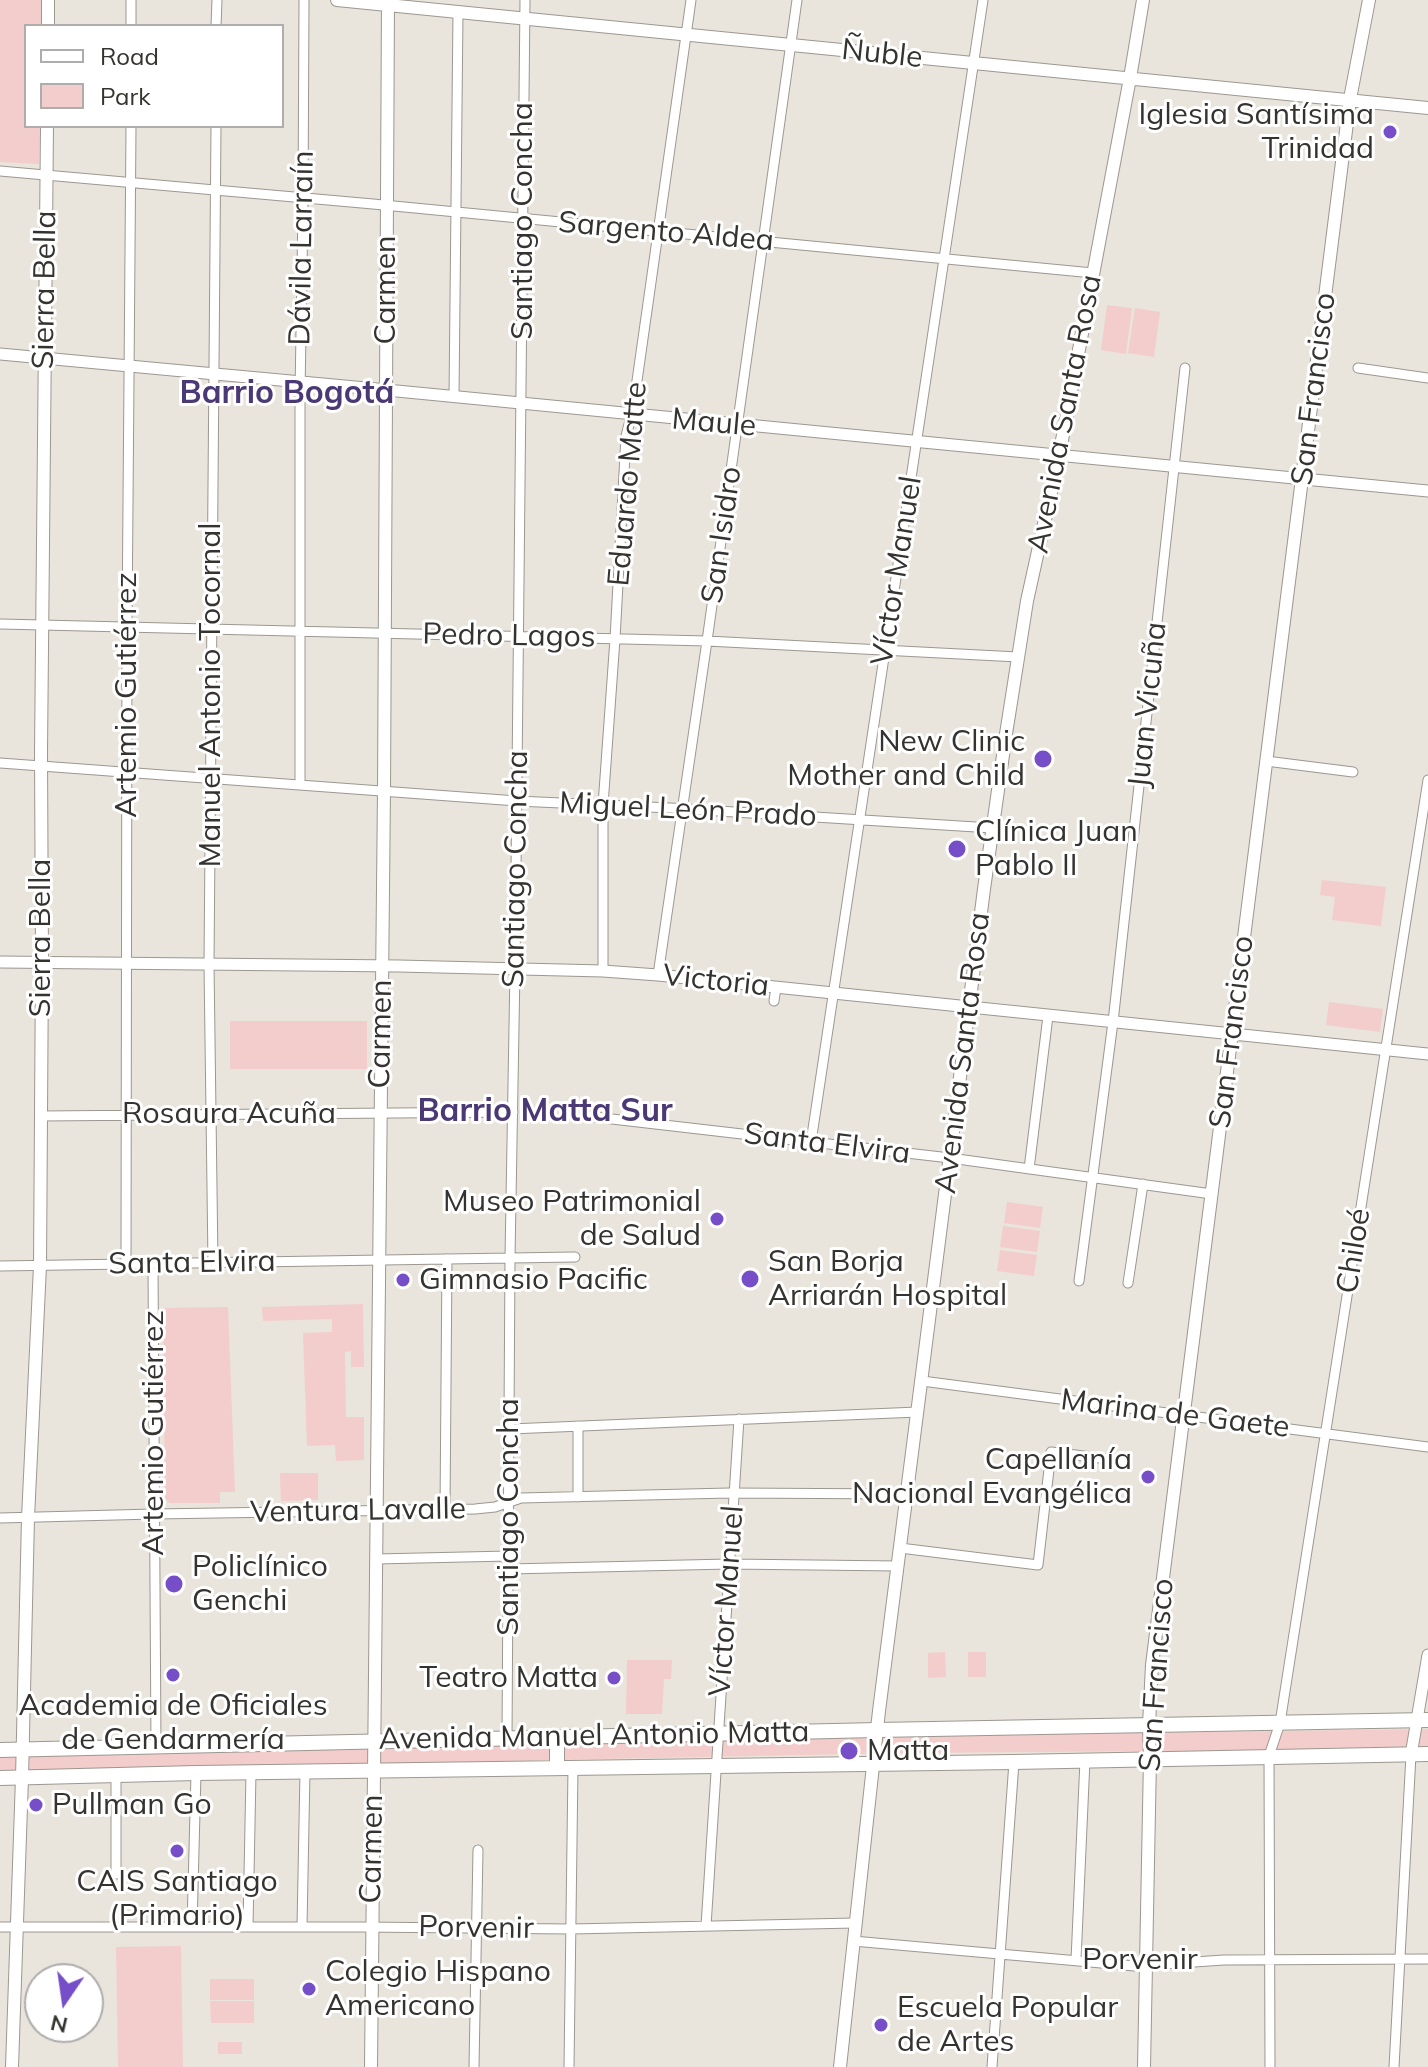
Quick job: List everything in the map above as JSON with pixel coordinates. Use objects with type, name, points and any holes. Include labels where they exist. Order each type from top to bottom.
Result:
[{"type":"main road","points":[[48,0],[48,24]]},
{"type":"main road","name":"Ñuble","points":[[337,0],[388,2],[525,19],[1428,108]]},
{"type":"main road","name":"Avenida Santa Rosa","points":[[840,2067],[877,1730],[992,828],[1034,564],[1059,456],[1143,0]]},
{"type":"main road","name":"San Francisco","points":[[1144,2067],[1152,1665],[1350,99],[1369,0]]},
{"type":"main road","name":"Carmen","points":[[371,2067],[384,790],[388,2]]},
{"type":"main road","name":"Sierra Bella","points":[[12,2067],[28,1518],[40,1266],[47,128]]},
{"type":"main road","name":"Avenida Manuel Antonio Matta","points":[[0,1750],[1422,1720]]},
{"type":"main road","points":[[557,1737],[557,1768]]},
{"type":"main road","name":"Avenida Manuel Antonio Matta","points":[[0,1778],[1428,1754]]},
{"type":"street","points":[[131,0],[131,24]]},
{"type":"street","points":[[216,24],[217,0]]},
{"type":"street","name":"Dávila Larraín","points":[[300,784],[304,0]]},
{"type":"street","name":"Santiago Concha","points":[[507,1738],[525,0]]},
{"type":"street","name":"Eduardo Matte","points":[[603,971],[603,805],[626,436],[691,0]]},
{"type":"street","name":"San Isidro","points":[[658,975],[797,0]]},
{"type":"street","name":"Víctor Manuel","points":[[811,1142],[983,0]]},
{"type":"street","points":[[454,396],[458,12]]},
{"type":"street","name":"Artemio Gutiérrez","points":[[126,1264],[131,128]]},
{"type":"street","name":"Manuel Antonio Tocornal","points":[[213,1263],[209,964],[216,128]]},
{"type":"street","name":"Sargento Aldea","points":[[0,171],[1093,273]]},
{"type":"street","name":"Maule","points":[[0,354],[1428,491]]},
{"type":"street","name":"Juan Vicuña","points":[[1079,1281],[1113,1022],[1185,368]]},
{"type":"street","points":[[1358,368],[1428,378]]},
{"type":"street","name":"Pedro Lagos","points":[[0,624],[707,641],[1018,657]]},
{"type":"street","points":[[1266,761],[1353,772]]},
{"type":"street","name":"Miguel León Prado","points":[[0,763],[517,801],[992,828]]},
{"type":"street","name":"Chiloé","points":[[1270,2067],[1269,1756],[1280,1723],[1428,780]]},
{"type":"street","name":"Victoria","points":[[0,962],[603,971],[1428,1054]]},
{"type":"street","points":[[774,1001],[776,987]]},
{"type":"street","points":[[1029,1169],[1048,1016]]},
{"type":"street","name":"Rosaura Acuña","points":[[41,1116],[513,1112]]},
{"type":"street","name":"Santa Elvira","points":[[586,1116],[950,1158],[1212,1194]]},
{"type":"street","points":[[1128,1283],[1143,1184]]},
{"type":"street","name":"Santa Elvira","points":[[0,1266],[575,1257]]},
{"type":"street","points":[[445,1510],[447,1259]]},
{"type":"street","name":"Artemio Gutiérrez","points":[[153,1264],[156,1746]]},
{"type":"street","name":"Marina de Gaete","points":[[922,1381],[1428,1447]]},
{"type":"street","points":[[510,1429],[918,1412]]},
{"type":"street","name":"Víctor Manuel","points":[[706,1926],[739,1419]]},
{"type":"street","points":[[578,1426],[578,1497]]},
{"type":"street","points":[[900,1548],[1038,1565],[1051,1452],[1124,1461]]},
{"type":"street","name":"Ventura Lavalle","points":[[0,1518],[445,1510],[487,1508],[521,1498],[734,1492],[907,1494]]},
{"type":"street","points":[[376,1559],[509,1556]]},
{"type":"street","points":[[509,1569],[729,1564],[898,1566]]},
{"type":"street","points":[[1394,2067],[1411,1755],[1422,1720],[1428,1655]]},
{"type":"street","points":[[1076,1960],[1085,1760]]},
{"type":"street","points":[[992,2067],[1014,1762]]},
{"type":"street","points":[[569,2067],[573,1767]]},
{"type":"street","points":[[302,1927],[305,1771]]},
{"type":"street","points":[[248,1927],[251,1772]]},
{"type":"street","points":[[192,1927],[196,1773]]},
{"type":"street","points":[[116,1775],[116,1874]]},
{"type":"street","points":[[474,2067],[478,1850]]},
{"type":"street","name":"Porvenir","points":[[0,1927],[571,1929],[855,1923]]},
{"type":"street","name":"Porvenir","points":[[853,1941],[1146,1965],[1270,1959],[1428,1959]]},
{"type":"green space","points":[[0,0],[42,0],[42,24],[24,24],[24,128],[40,128],[39,164],[0,162]]},
{"type":"green space","points":[[1107,305],[1132,308],[1126,354],[1101,350]]},
{"type":"green space","points":[[1135,308],[1160,312],[1154,357],[1128,353]]},
{"type":"green space","points":[[1322,880],[1386,887],[1381,926],[1332,920],[1335,897],[1320,895]]},
{"type":"green space","points":[[1329,1002],[1383,1009],[1380,1032],[1326,1025]]},
{"type":"green space","points":[[230,1021],[367,1021],[367,1069],[230,1069]]},
{"type":"green space","points":[[1007,1202],[1043,1207],[1040,1228],[1004,1223]]},
{"type":"green space","points":[[1003,1226],[1040,1231],[1037,1252],[1000,1247]]},
{"type":"green space","points":[[1000,1250],[1037,1255],[1034,1276],[997,1271]]},
{"type":"green space","points":[[363,1304],[364,1367],[351,1367],[351,1351],[345,1352],[346,1417],[364,1417],[364,1460],[336,1461],[335,1445],[307,1446],[303,1333],[332,1332],[332,1319],[263,1321],[262,1307]]},
{"type":"green space","points":[[228,1307],[235,1492],[220,1492],[220,1503],[170,1503],[165,1499],[163,1308]]},
{"type":"green space","points":[[280,1473],[318,1473],[318,1500],[281,1501]]},
{"type":"green space","points":[[945,1652],[946,1677],[928,1678],[928,1653]]},
{"type":"green space","points":[[968,1652],[986,1652],[986,1677],[968,1677]]},
{"type":"green space","points":[[627,1660],[672,1660],[671,1679],[664,1679],[662,1714],[626,1714]]},
{"type":"green space","points":[[1428,1729],[1428,1746],[1297,1750],[902,1753],[0,1771],[0,1756],[899,1736]]},
{"type":"green space","points":[[181,1946],[183,2067],[118,2067],[116,1947]]},
{"type":"green space","points":[[210,1979],[254,1979],[254,2000],[210,2000]]},
{"type":"green space","points":[[210,2001],[254,2001],[254,2023],[211,2023]]},
{"type":"green space","points":[[218,2042],[242,2042],[242,2054],[218,2054]]},
{"type":"place","name":"Iglesia Santísima Trinidad","points":[[1390,132]]},
{"type":"place","name":"New Clinic Mother and Child","points":[[1043,759]]},
{"type":"place","name":"Clínica Juan Pablo II","points":[[957,849]]},
{"type":"place","name":"Museo Patrimonial de Salud","points":[[717,1219]]},
{"type":"place","name":"San Borja Arriarán Hospital","points":[[750,1279]]},
{"type":"place","name":"Gimnasio Pacific","points":[[403,1280]]},
{"type":"place","name":"Capellanía Nacional Evangélica","points":[[1148,1477]]},
{"type":"place","name":"Policlínico Genchi","points":[[174,1584]]},
{"type":"place","name":"Academia de Oficiales de Gendarmería","points":[[173,1675]]},
{"type":"place","name":"Teatro Matta","points":[[614,1678]]},
{"type":"place","name":"Matta","points":[[849,1751]]},
{"type":"place","name":"Pullman Go","points":[[36,1805]]},
{"type":"place","name":"CAIS Santiago (Primario)","points":[[177,1851]]},
{"type":"place","name":"Colegio Hispano Americano","points":[[309,1989]]},
{"type":"place","name":"Escuela Popular de Artes","points":[[881,2025]]},
{"type":"district","name":"Barrio Bogotá","points":[[287,393]]},
{"type":"district","name":"Barrio Matta Sur","points":[[545,1111]]}]
